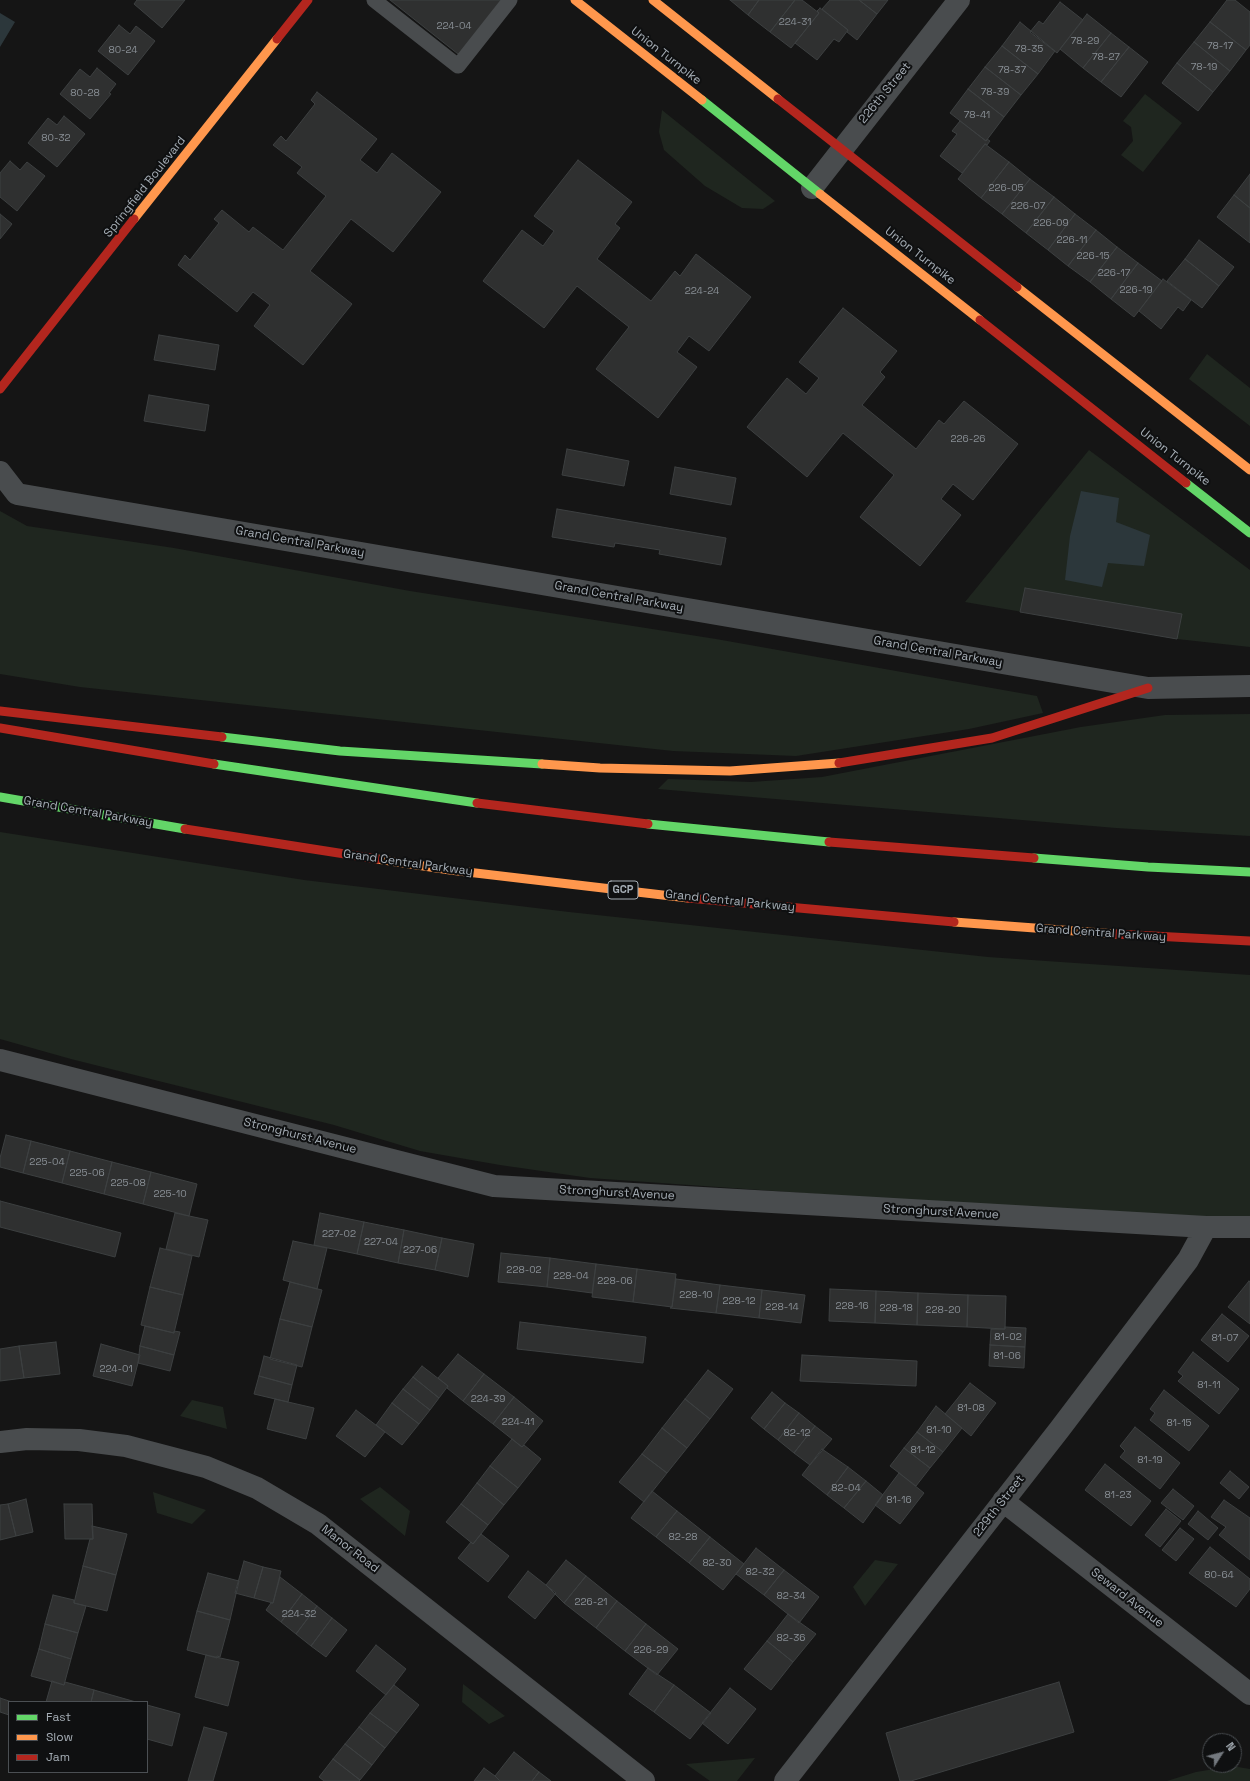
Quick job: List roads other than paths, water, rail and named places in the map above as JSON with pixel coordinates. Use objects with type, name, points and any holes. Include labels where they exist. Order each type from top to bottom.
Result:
[{"type":"main road","name":"Springfield Boulevard","points":[[0,389],[308,0]]},
{"type":"main road","name":"Union Turnpike","points":[[575,0],[1250,532]]},
{"type":"main road","points":[[653,0],[1250,470]]},
{"type":"main road","points":[[0,711],[340,751],[600,768],[730,771],[836,764],[992,738],[1148,688]]},
{"type":"main road","points":[[0,728],[274,774],[463,801],[693,830],[932,851],[1148,867],[1250,872]]},
{"type":"main road","name":"Grand Central Parkway","points":[[0,796],[212,834],[466,872],[682,897],[911,919],[1143,936],[1250,941]]},
{"type":"street","name":"226th Street","points":[[812,188],[959,0]]},
{"type":"street","name":"Grand Central Parkway","points":[[0,472],[16,494],[1148,688],[1250,686]]},
{"type":"street","name":"Stronghurst Avenue","points":[[0,1060],[494,1186],[1206,1227],[1250,1227]]},
{"type":"street","name":"229th Street","points":[[785,1781],[1059,1430],[1188,1260],[1206,1227]]},
{"type":"street","name":"Manor Road","points":[[0,1442],[27,1440],[79,1440],[126,1446],[206,1467],[257,1488],[318,1524],[644,1781]]},
{"type":"street","name":"Seward Avenue","points":[[1003,1501],[1248,1690]]},
{"type":"lane","points":[[374,0],[458,66],[510,0]]}]
